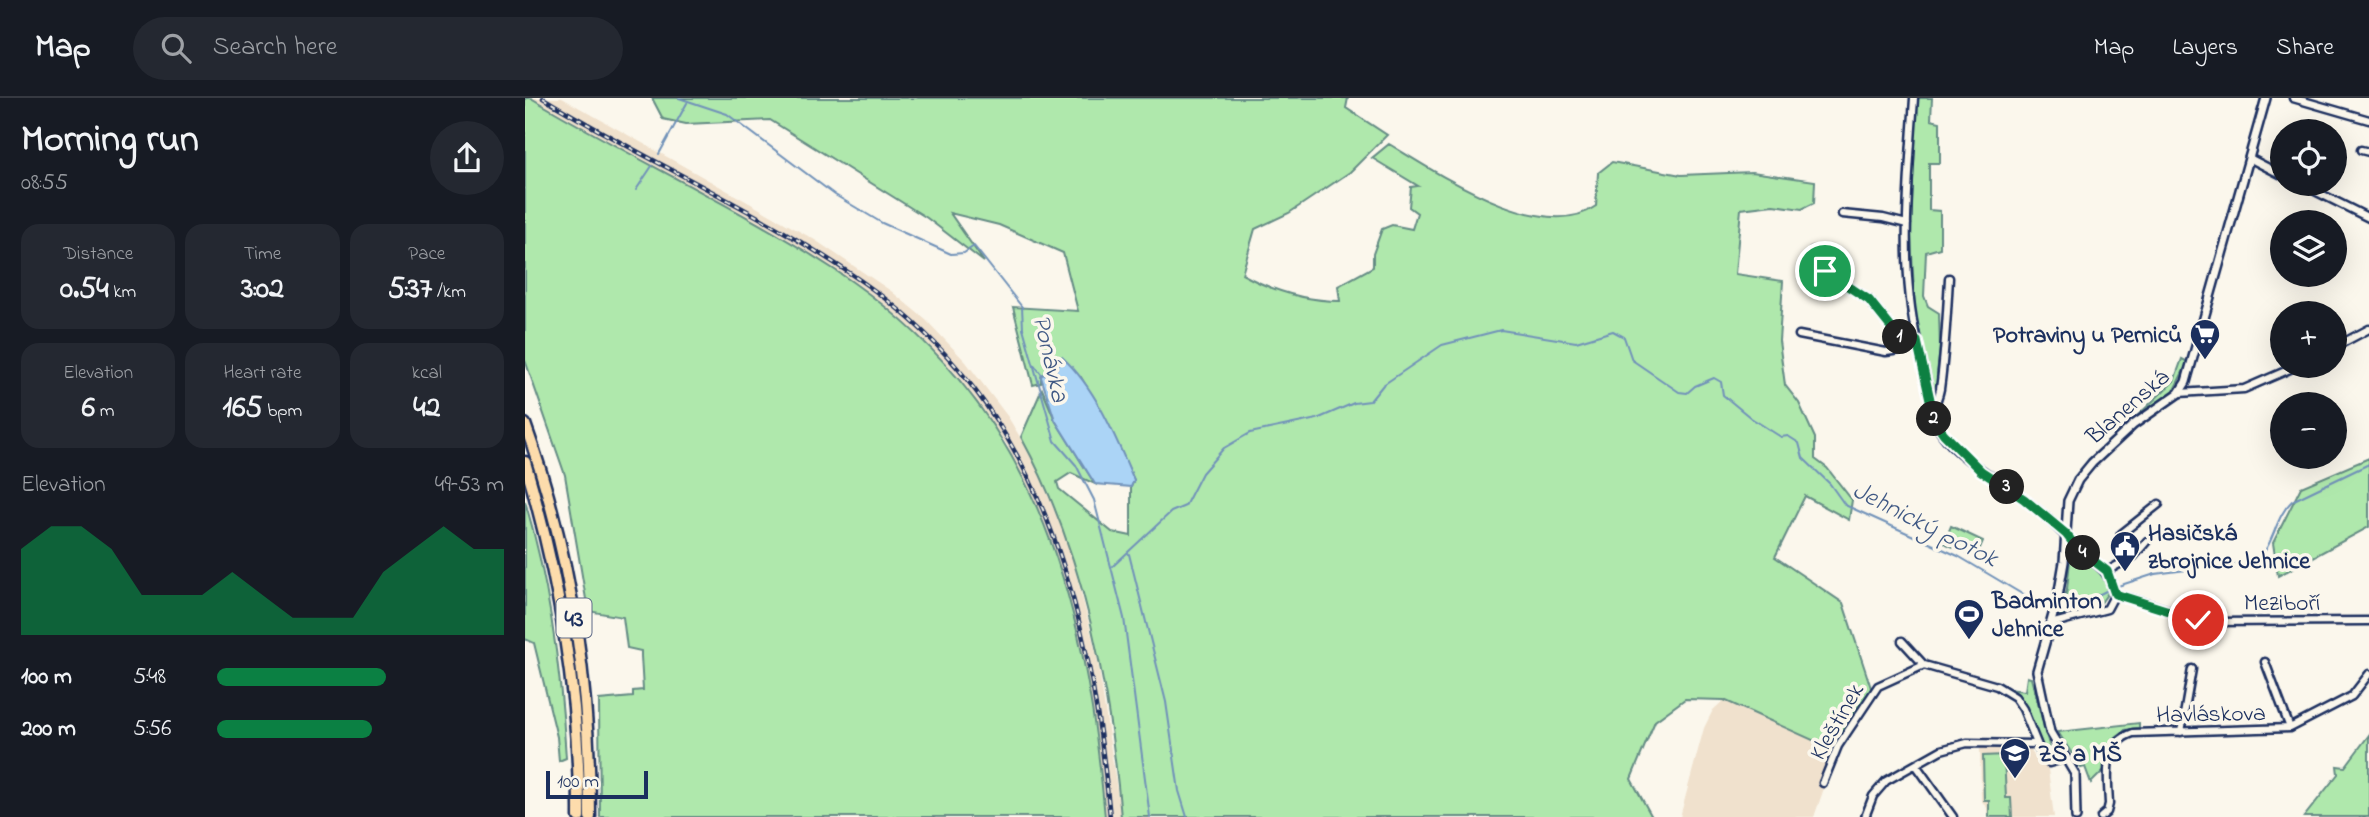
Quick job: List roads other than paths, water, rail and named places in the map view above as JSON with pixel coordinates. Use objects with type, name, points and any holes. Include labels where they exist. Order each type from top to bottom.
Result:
[{"type":"highway","name":"43","points":[[525,424],[563,561],[577,632],[587,725],[590,817]]},
{"type":"highway","name":"43","points":[[525,462],[551,557],[563,617],[576,731],[579,817]]},
{"type":"street","points":[[1914,98],[1907,224],[1910,305],[1939,427],[1971,462],[2024,499],[2066,534],[2077,548],[2107,571],[2115,594],[2107,609],[2050,625]]},
{"type":"street","name":"Blanenská","points":[[2076,817],[2077,780],[2050,732],[2037,671],[2062,579],[2068,501],[2078,480],[2116,439],[2179,393],[2191,367],[2266,98]]},
{"type":"street","points":[[2293,98],[2369,120]]},
{"type":"street","points":[[2249,158],[2270,169]]},
{"type":"street","points":[[2325,196],[2369,218]]},
{"type":"street","points":[[1842,214],[1883,218],[1907,224]]},
{"type":"street","points":[[1813,251],[1825,271],[1869,300],[1905,345]]},
{"type":"street","points":[[1933,409],[1939,397],[1945,355],[1949,278]]},
{"type":"street","points":[[2347,341],[2369,329]]},
{"type":"street","points":[[1799,335],[1886,352],[1900,350],[1917,341]]},
{"type":"street","points":[[2179,393],[2244,389],[2270,378]]},
{"type":"street","points":[[2134,556],[2121,534],[2158,504]]},
{"type":"street","points":[[2107,571],[2134,556],[2147,541]]},
{"type":"street","name":"Meziboří","points":[[2115,594],[2198,620],[2369,621]]},
{"type":"street","points":[[1902,641],[1924,665],[1997,686],[2015,697],[2023,709],[2043,758],[2049,763],[2066,758]]},
{"type":"street","points":[[2265,662],[2290,728]]},
{"type":"street","name":"Kleštínek","points":[[1823,783],[1838,746],[1878,686],[1924,665]]},
{"type":"street","points":[[2181,732],[2192,669]]},
{"type":"street","name":"Havláskova","points":[[2101,817],[2107,812],[2109,804],[2108,763],[2118,740],[2133,733],[2290,728],[2352,696],[2369,674]]},
{"type":"street","points":[[1865,817],[1873,796],[1886,781],[1956,744],[2036,744]]},
{"type":"street","points":[[1916,765],[1953,817]]},
{"type":"water","points":[[1062,357],[1085,383],[1104,414],[1134,480],[1131,487],[1095,484],[1055,420],[1041,377],[1042,374],[1052,377]]},
{"type":"waterway","name":"Ponávka","points":[[679,98],[727,114],[835,195],[882,223],[951,254],[964,253],[974,246],[1022,307],[1023,328],[1055,441],[1076,465],[1094,500],[1124,618],[1150,817]]},
{"type":"waterway","points":[[659,154],[687,103]]},
{"type":"waterway","points":[[636,190],[652,166]]},
{"type":"waterway","name":"Jehnický potok","points":[[1113,566],[1171,512],[1185,506],[1202,473],[1224,448],[1250,433],[1317,419],[1354,403],[1370,401],[1383,385],[1442,345],[1501,330],[1576,342],[1613,331],[1624,337],[1632,360],[1679,392],[1687,393],[1695,386],[1714,378],[1721,382],[1723,395],[1751,418],[1781,437],[1788,436],[1799,443],[1803,458],[1830,484],[1845,505],[1958,556],[2049,610]]},
{"type":"waterway","name":"Ponávka","points":[[1033,363],[1042,375]]},
{"type":"waterway","name":"Jehnický potok","points":[[2118,586],[2155,574],[2256,561],[2267,547],[2281,515],[2292,501],[2369,464]]},
{"type":"waterway","points":[[1129,554],[1166,702],[1179,791],[1187,817]]},
{"type":"waterway","name":"Jehnický potok","points":[[2062,613],[2108,590]]},
{"type":"railway","points":[[543,98],[826,257],[864,283],[925,334],[976,390],[1016,453],[1047,520],[1071,590],[1088,664],[1110,817]]},
{"type":"place","name":"Potraviny u Perniců","points":[[2205,361]]},
{"type":"place","name":"Hasičská zbrojnice Jehnice","points":[[2125,573]]},
{"type":"place","name":"Badminton Jehnice","points":[[1969,641]]},
{"type":"place","name":"ZŠ a MŠ","points":[[2015,780]]}]
